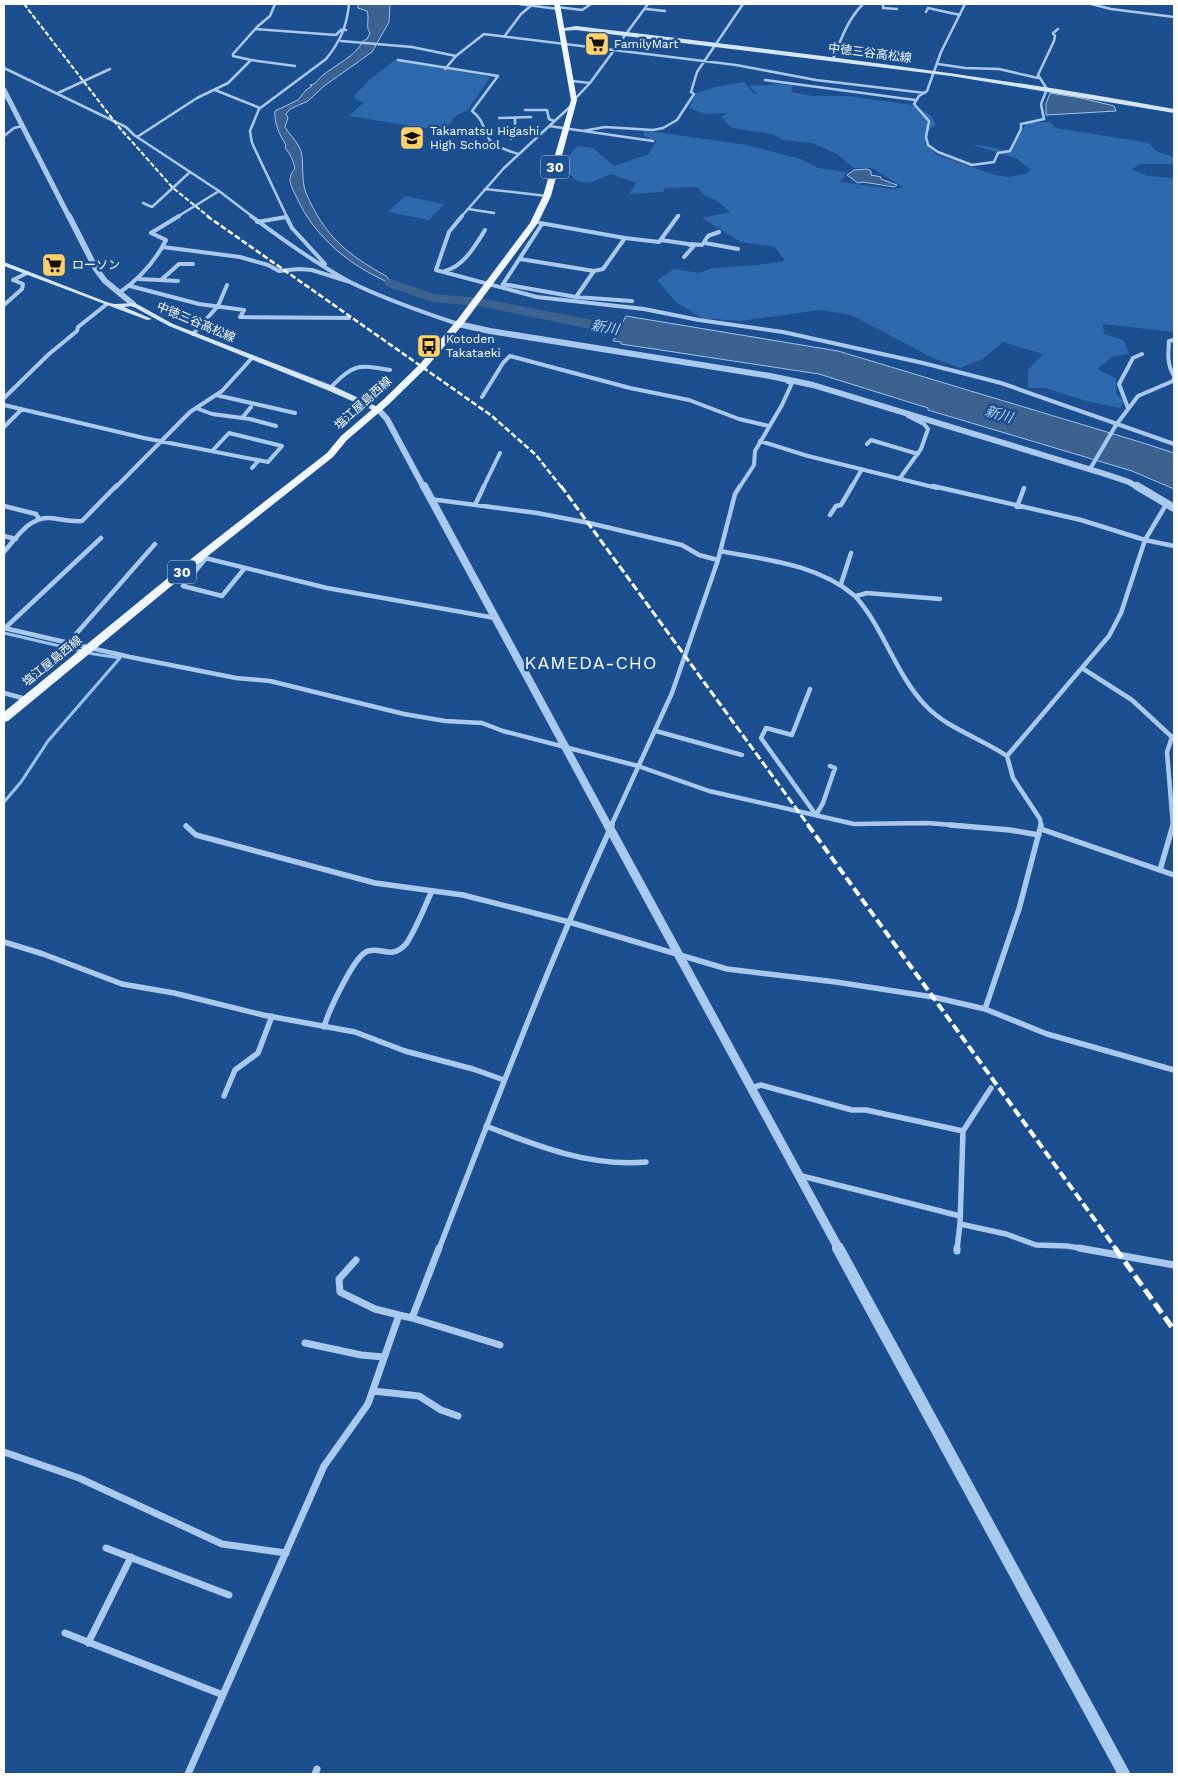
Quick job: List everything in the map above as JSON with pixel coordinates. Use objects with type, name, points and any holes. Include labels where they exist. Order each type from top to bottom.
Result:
[{"type":"main road","name":"塩江屋島西線","points":[[4,718],[330,454],[344,438],[423,366],[460,323],[486,287],[538,223],[573,102],[572,81],[557,7]]},
{"type":"main road","name":"中徳三谷高松線","points":[[562,29],[625,34],[935,72],[1174,110]]},
{"type":"main road","points":[[4,264],[152,320],[172,325]]},
{"type":"main road","name":"中徳三谷高松線","points":[[133,304],[172,325],[378,409]]},
{"type":"main road","points":[[111,305],[133,304]]},
{"type":"street","points":[[275,4],[273,13],[255,29],[233,54],[239,58],[295,66]]},
{"type":"street","points":[[328,268],[299,237],[286,217],[250,138],[252,124],[260,108],[326,59],[341,41],[346,30],[349,4]]},
{"type":"street","points":[[519,4],[582,10],[591,4]]},
{"type":"street","points":[[648,4],[573,102],[518,154],[485,189],[449,232],[436,270],[486,287],[552,299],[644,309],[816,339],[1001,383],[1174,444]]},
{"type":"street","points":[[584,131],[619,127],[653,130],[670,126],[684,111],[694,94],[691,92],[697,72],[743,4]]},
{"type":"street","points":[[833,59],[843,33],[855,12],[863,4]]},
{"type":"street","points":[[883,4],[883,8],[897,9]]},
{"type":"street","points":[[938,64],[999,69],[1038,78],[1047,89],[1040,104],[1044,119],[1020,124],[1021,129],[1010,151],[998,153],[994,162],[972,165],[938,152],[928,145],[926,137],[929,121],[916,110],[914,104],[925,93],[935,72],[941,52],[965,4]]},
{"type":"street","points":[[1091,4],[1110,9],[1174,17]]},
{"type":"street","points":[[504,37],[521,14],[532,5]]},
{"type":"street","points":[[926,12],[928,8],[960,15]]},
{"type":"street","points":[[646,9],[665,11]]},
{"type":"street","points":[[1038,78],[1046,54],[1054,43],[1056,36],[1054,33],[1058,28]]},
{"type":"street","points":[[255,29],[336,35],[341,30],[346,30]]},
{"type":"street","points":[[445,69],[456,56],[484,34],[736,65],[816,80],[925,93]]},
{"type":"street","points":[[341,41],[422,48],[456,56]]},
{"type":"street","points":[[137,137],[197,98],[228,83],[251,60]]},
{"type":"street","points":[[398,60],[498,76],[472,111],[476,113],[487,130],[489,140],[495,145],[518,154]]},
{"type":"street","points":[[4,68],[126,127],[137,137],[219,191],[290,246],[351,282],[414,309],[490,332],[750,373],[813,385],[1091,467],[1128,482],[1174,508]]},
{"type":"street","points":[[58,93],[110,69]]},
{"type":"street","points":[[765,80],[916,100]]},
{"type":"street","points":[[572,81],[590,82]]},
{"type":"street","points":[[4,90],[96,269],[119,293],[133,304]]},
{"type":"street","points":[[214,90],[260,108]]},
{"type":"street","points":[[525,110],[548,110],[549,119],[554,121]]},
{"type":"street","points":[[499,118],[531,117]]},
{"type":"street","points":[[512,139],[515,132],[515,118]]},
{"type":"street","points":[[4,136],[14,128],[22,126]]},
{"type":"street","points":[[549,126],[653,141]]},
{"type":"street","points":[[515,132],[541,133]]},
{"type":"street","points":[[143,203],[152,207],[190,172]]},
{"type":"street","points":[[485,189],[547,196]]},
{"type":"street","points":[[119,293],[139,279],[163,247],[166,240],[151,233],[219,191]]},
{"type":"street","points":[[468,209],[494,213]]},
{"type":"street","points":[[661,240],[679,215]]},
{"type":"street","points":[[257,222],[286,217]]},
{"type":"street","points":[[632,301],[576,297],[503,284],[520,259],[538,223],[653,242],[661,240],[698,245],[705,243],[738,249]]},
{"type":"street","points":[[442,271],[451,270],[462,262],[485,230]]},
{"type":"street","points":[[705,243],[708,236],[719,232]]},
{"type":"street","points":[[520,259],[594,271],[603,269],[625,238]]},
{"type":"street","points":[[684,257],[692,251],[693,247],[688,244]]},
{"type":"street","points":[[163,247],[205,252],[269,264],[279,271],[292,268],[318,271],[342,282],[351,282]]},
{"type":"street","points":[[161,280],[179,264],[193,264]]},
{"type":"street","points":[[576,297],[594,271]]},
{"type":"street","points":[[4,305],[22,289],[23,284],[13,280],[27,273]]},
{"type":"street","points":[[139,279],[178,281]]},
{"type":"street","points":[[193,334],[218,306],[227,285]]},
{"type":"street","points":[[130,286],[176,299],[244,310],[240,317],[349,318]]},
{"type":"street","points":[[4,398],[49,354],[77,331],[78,327],[111,305]]},
{"type":"street","points":[[1091,467],[1116,425],[1138,396],[1173,381],[1174,377],[1169,371],[1169,341],[1174,340]]},
{"type":"street","points":[[1128,408],[1119,384],[1133,358],[1142,354]]},
{"type":"street","points":[[482,397],[503,363],[510,356],[630,388],[689,400],[739,419],[769,426]]},
{"type":"street","points":[[4,552],[35,520],[43,518],[73,523],[82,521],[196,408],[231,382],[252,358]]},
{"type":"street","points":[[330,388],[349,368],[356,366],[390,370]]},
{"type":"street","points":[[412,1318],[504,1080],[569,922],[638,766],[656,730],[686,657],[718,560],[735,494],[754,465],[755,451],[792,383],[753,376],[750,373]]},
{"type":"street","points":[[216,395],[295,413]]},
{"type":"street","points":[[4,405],[144,438],[164,439],[268,462],[282,446],[229,433],[214,450]]},
{"type":"street","points":[[242,418],[252,406]]},
{"type":"street","points":[[196,408],[202,412],[229,418],[242,418],[276,426]]},
{"type":"street","points":[[4,427],[22,409]]},
{"type":"street","points":[[378,409],[387,419],[1124,1774]]},
{"type":"street","points":[[900,478],[918,454],[928,428],[904,412]]},
{"type":"street","points":[[867,444],[871,440],[918,454]]},
{"type":"street","points":[[760,441],[808,456],[1017,507],[1081,520],[1145,540],[1174,546]]},
{"type":"street","points":[[475,505],[500,454]]},
{"type":"street","points":[[252,468],[259,460]]},
{"type":"street","points":[[830,515],[836,506],[841,505],[862,469]]},
{"type":"street","points":[[1017,507],[1024,488]]},
{"type":"street","points":[[429,499],[537,513],[652,537],[682,545],[699,555],[718,560]]},
{"type":"street","points":[[1007,756],[1109,636],[1121,613],[1145,540],[1167,503]]},
{"type":"street","points":[[4,506],[36,514],[39,519]]},
{"type":"street","points":[[4,536],[16,539]]},
{"type":"street","points":[[4,628],[101,538]]},
{"type":"street","points":[[69,642],[155,544]]},
{"type":"street","points":[[720,551],[825,575],[842,584],[856,596],[897,666],[923,704],[935,715],[1007,756],[1013,778],[1040,820],[1041,829],[1019,909],[985,1009]]},
{"type":"street","points":[[842,584],[851,553]]},
{"type":"street","points":[[244,569],[222,596],[183,586],[203,557],[244,569],[344,592],[495,618]]},
{"type":"street","points":[[856,596],[867,593],[940,599]]},
{"type":"street","points":[[4,628],[69,642],[87,650],[236,678],[270,681],[424,718],[482,723],[503,731],[638,766],[709,791],[854,824],[927,823],[1010,830],[1039,835]]},
{"type":"street","points":[[1082,668],[1132,700],[1172,738],[1167,752],[1174,823],[1160,870]]},
{"type":"street","points":[[810,690],[792,735],[766,728],[761,738],[816,815]]},
{"type":"street","points":[[4,693],[27,700]]},
{"type":"street","points":[[656,730],[742,755]]},
{"type":"street","points":[[816,815],[823,803],[835,768],[830,766]]},
{"type":"street","points":[[186,826],[196,835],[374,883],[462,896],[569,922],[727,969],[933,997],[985,1009],[1047,1034],[1174,1070]]},
{"type":"street","points":[[1041,829],[1174,875]]},
{"type":"street","points":[[324,1027],[328,1014],[360,956],[365,951],[372,950],[394,953],[406,946],[432,891]]},
{"type":"street","points":[[4,942],[43,954],[122,984],[174,993],[272,1016],[354,1032],[405,1052],[473,1069],[504,1080]]},
{"type":"street","points":[[224,1096],[235,1070],[258,1053],[272,1016]]},
{"type":"street","points":[[751,1088],[761,1085],[852,1110],[866,1110],[963,1131]]},
{"type":"street","points":[[957,1251],[960,1224],[963,1131],[992,1088]]},
{"type":"street","points":[[486,1126],[575,1156],[604,1163],[631,1165],[646,1162]]},
{"type":"street","points":[[798,1174],[960,1216]]},
{"type":"street","points":[[960,1224],[1006,1234],[1036,1245],[1068,1246],[1174,1266]]},
{"type":"street","points":[[356,1260],[339,1279],[340,1292],[375,1310],[412,1318],[500,1345]]},
{"type":"street","points":[[188,1774],[324,1466],[368,1404],[399,1315]]},
{"type":"street","points":[[305,1343],[361,1355],[384,1357]]},
{"type":"street","points":[[372,1391],[418,1396],[441,1410],[458,1416]]},
{"type":"street","points":[[4,1452],[79,1478],[222,1544],[286,1553]]},
{"type":"street","points":[[106,1548],[229,1595]]},
{"type":"street","points":[[88,1643],[131,1557]]},
{"type":"street","points":[[65,1633],[223,1695]]},
{"type":"shaded area","points":[[395,60],[490,77],[467,111],[457,115],[443,131],[349,116],[364,102],[356,100],[354,96],[369,80]]},
{"type":"shaded area","points":[[744,82],[753,93],[757,94],[749,86],[779,84],[793,85],[791,92],[813,96],[848,96],[912,105],[929,114],[936,124],[928,131],[925,144],[937,155],[995,175],[1008,177],[1025,174],[1031,170],[1016,158],[972,145],[1008,151],[1027,123],[1050,122],[1056,128],[1149,143],[1156,151],[1174,157],[1174,164],[1140,164],[1132,169],[1148,176],[1174,178],[1174,332],[1103,324],[1104,334],[1124,340],[1129,354],[1112,357],[1097,369],[1116,378],[1116,394],[1124,401],[1120,408],[1086,401],[1045,388],[1028,388],[1028,370],[1043,354],[1003,342],[983,359],[960,368],[933,358],[851,315],[820,310],[740,321],[702,318],[676,302],[657,280],[674,269],[699,273],[712,268],[785,261],[775,247],[741,242],[702,218],[730,212],[714,199],[705,196],[697,187],[665,188],[663,192],[629,194],[636,183],[611,174],[590,183],[577,181],[565,169],[565,160],[578,146],[593,148],[614,166],[649,154],[656,141],[645,137],[642,130],[747,145],[801,159],[818,168],[847,172],[840,182],[893,189],[903,187],[872,168],[854,168],[837,154],[812,143],[783,140],[772,134],[732,128],[721,117],[727,113],[704,114],[689,108],[696,93],[715,87]]},
{"type":"shaded area","points":[[405,196],[444,204],[429,220],[388,212]]},
{"type":"water","points":[[358,4],[390,4],[389,22],[372,52],[324,86],[308,101],[290,109],[286,114],[288,118],[285,127],[298,144],[301,152],[306,193],[320,221],[329,232],[359,260],[386,276],[389,280],[423,293],[405,290],[364,270],[336,250],[313,226],[292,189],[290,179],[295,169],[276,124],[275,111],[298,100],[312,86],[310,85],[316,83],[320,77],[355,52],[363,41],[367,39],[370,33],[368,14],[367,11],[358,8]]},
{"type":"water","points":[[1050,93],[1114,106],[1116,111],[1046,115],[1046,104]]},
{"type":"water","points":[[867,169],[871,171],[871,175],[881,177],[881,179],[897,185],[894,187],[863,182],[858,183],[847,175],[854,170]]},
{"type":"water","points":[[626,316],[838,351],[1140,442],[1174,453],[1174,489],[1132,471],[928,410],[928,408],[819,374],[621,344],[621,342],[613,341]]},
{"type":"waterway","name":"新川","points":[[391,283],[432,298],[479,302],[619,330],[648,333]]},
{"type":"waterway","points":[[4,633],[94,654],[120,658],[48,741],[21,782],[4,802]]},
{"type":"railway","points":[[24,4],[118,126],[173,188],[209,217]]},
{"type":"railway","points":[[207,216],[492,416],[536,455],[562,488]]},
{"type":"railway","points":[[561,486],[809,826]]},
{"type":"railway","points":[[808,825],[1116,1249]]},
{"type":"railway","points":[[1115,1248],[1174,1330]]},
{"type":"place","name":"FamilyMart","points":[[597,44]]},
{"type":"place","name":"Takamatsu Higashi High School","points":[[412,138]]},
{"type":"place","name":"ローソン","points":[[54,265]]},
{"type":"place","name":"Kotoden Takataeki","points":[[429,346]]},
{"type":"district","name":"KAMEDA-CHO","points":[[591,662]]}]
